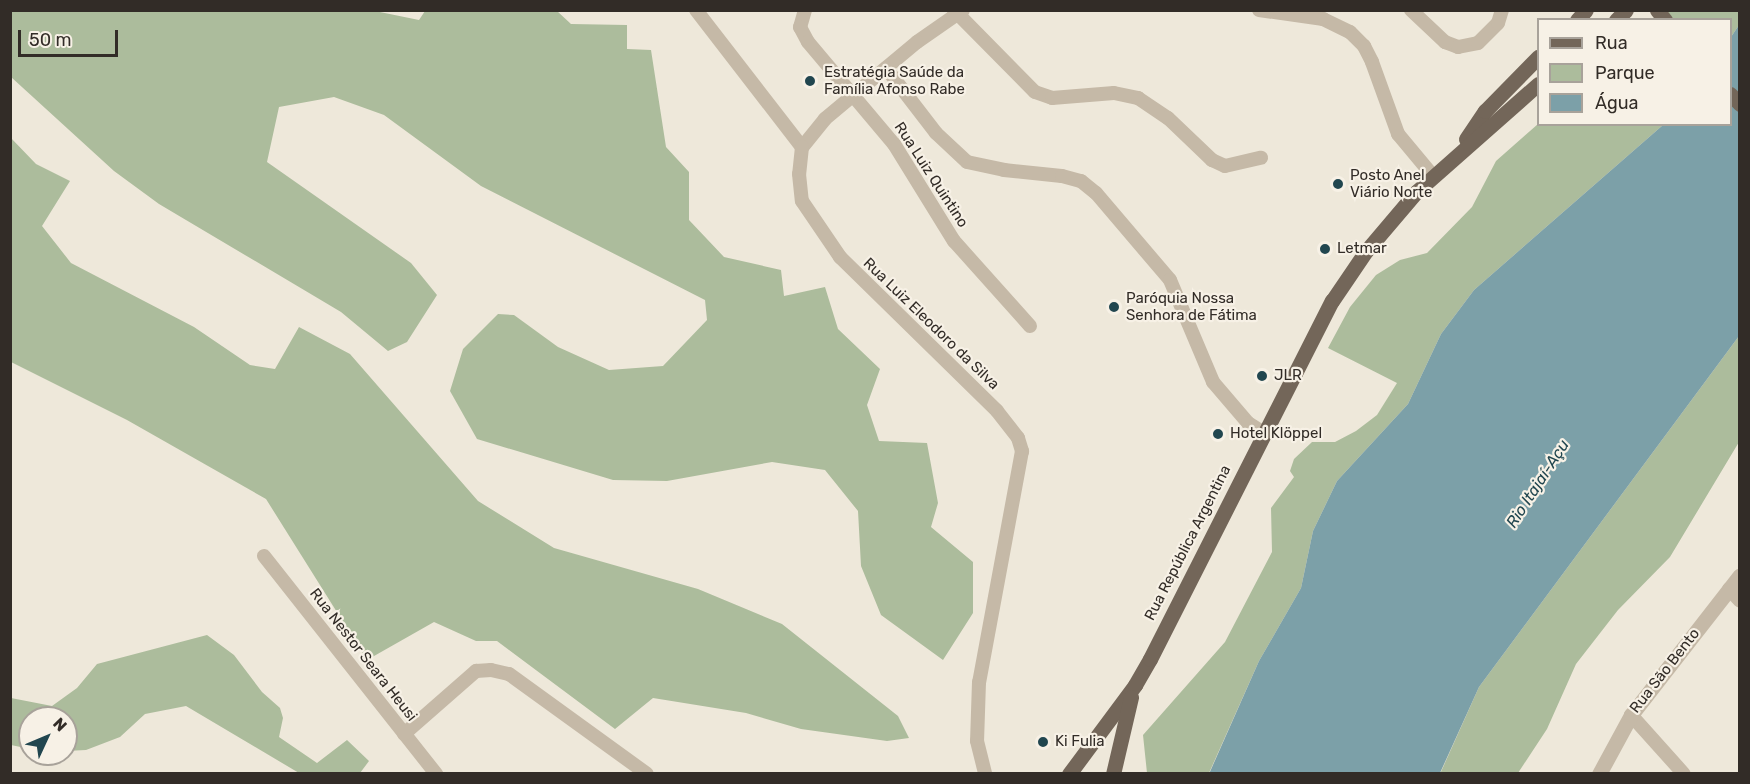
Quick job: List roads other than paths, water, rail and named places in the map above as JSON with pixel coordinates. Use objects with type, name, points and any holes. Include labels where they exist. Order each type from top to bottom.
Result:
[{"type":"main road","points":[[1456,153],[1485,111],[1537,59]]},
{"type":"main road","name":"Rua República Argentina","points":[[1113,774],[1120,732],[1135,685],[1332,302],[1366,251],[1432,176],[1537,86]]},
{"type":"main road","name":"Rua República Argentina","points":[[1069,774],[1135,685]]},
{"type":"street","points":[[696,10],[802,147],[811,134],[854,95],[958,12],[1035,92],[1052,98],[1114,93],[1138,98],[1168,118],[1212,160],[1225,166],[1261,158]]},
{"type":"street","name":"Rua Luiz Quintino","points":[[805,10],[800,27],[808,42],[894,144],[954,242],[1030,326]]},
{"type":"street","points":[[1259,10],[1323,19],[1350,32],[1364,46],[1372,62],[1398,134],[1432,176]]},
{"type":"street","points":[[1411,10],[1445,42],[1458,47],[1478,42],[1498,24],[1502,10]]},
{"type":"street","points":[[886,68],[936,133],[967,162],[1004,171],[1062,176],[1081,181],[1096,193],[1170,280],[1213,382],[1248,423],[1264,433]]},
{"type":"street","name":"Rua Luiz Eleodoro da Silva","points":[[802,147],[799,174],[802,201],[840,257],[997,411],[1018,438],[1022,451],[979,682],[977,741],[985,774]]},
{"type":"street","name":"Rua Nestor Seara Heusi","points":[[264,556],[436,774]]},
{"type":"street","name":"Rua São Bento","points":[[1599,774],[1631,715],[1740,575]]},
{"type":"street","points":[[1729,589],[1740,601]]},
{"type":"street","points":[[404,734],[476,671],[491,670],[509,674],[647,774]]},
{"type":"street","points":[[1631,715],[1684,774]]},
{"type":"water","name":"Rio Itajaí-Açu","points":[[1739,25],[1739,336],[1479,687],[1440,773],[1209,774],[1259,661],[1301,588],[1313,531],[1337,481],[1408,404],[1441,334],[1474,290],[1662,126],[1732,126],[1732,36]]},
{"type":"place","name":"Estratégia Saúde da Família Afonso Rabe","points":[[810,81]]},
{"type":"place","name":"Posto Anel Viário Norte","points":[[1338,184]]},
{"type":"place","name":"Letmar","points":[[1325,249]]},
{"type":"place","name":"Paróquia Nossa Senhora de Fátima","points":[[1114,307]]},
{"type":"place","name":"JLR","points":[[1262,376]]},
{"type":"place","name":"Hotel Klöppel","points":[[1218,434]]},
{"type":"place","name":"Ki Fulia","points":[[1043,742]]}]
